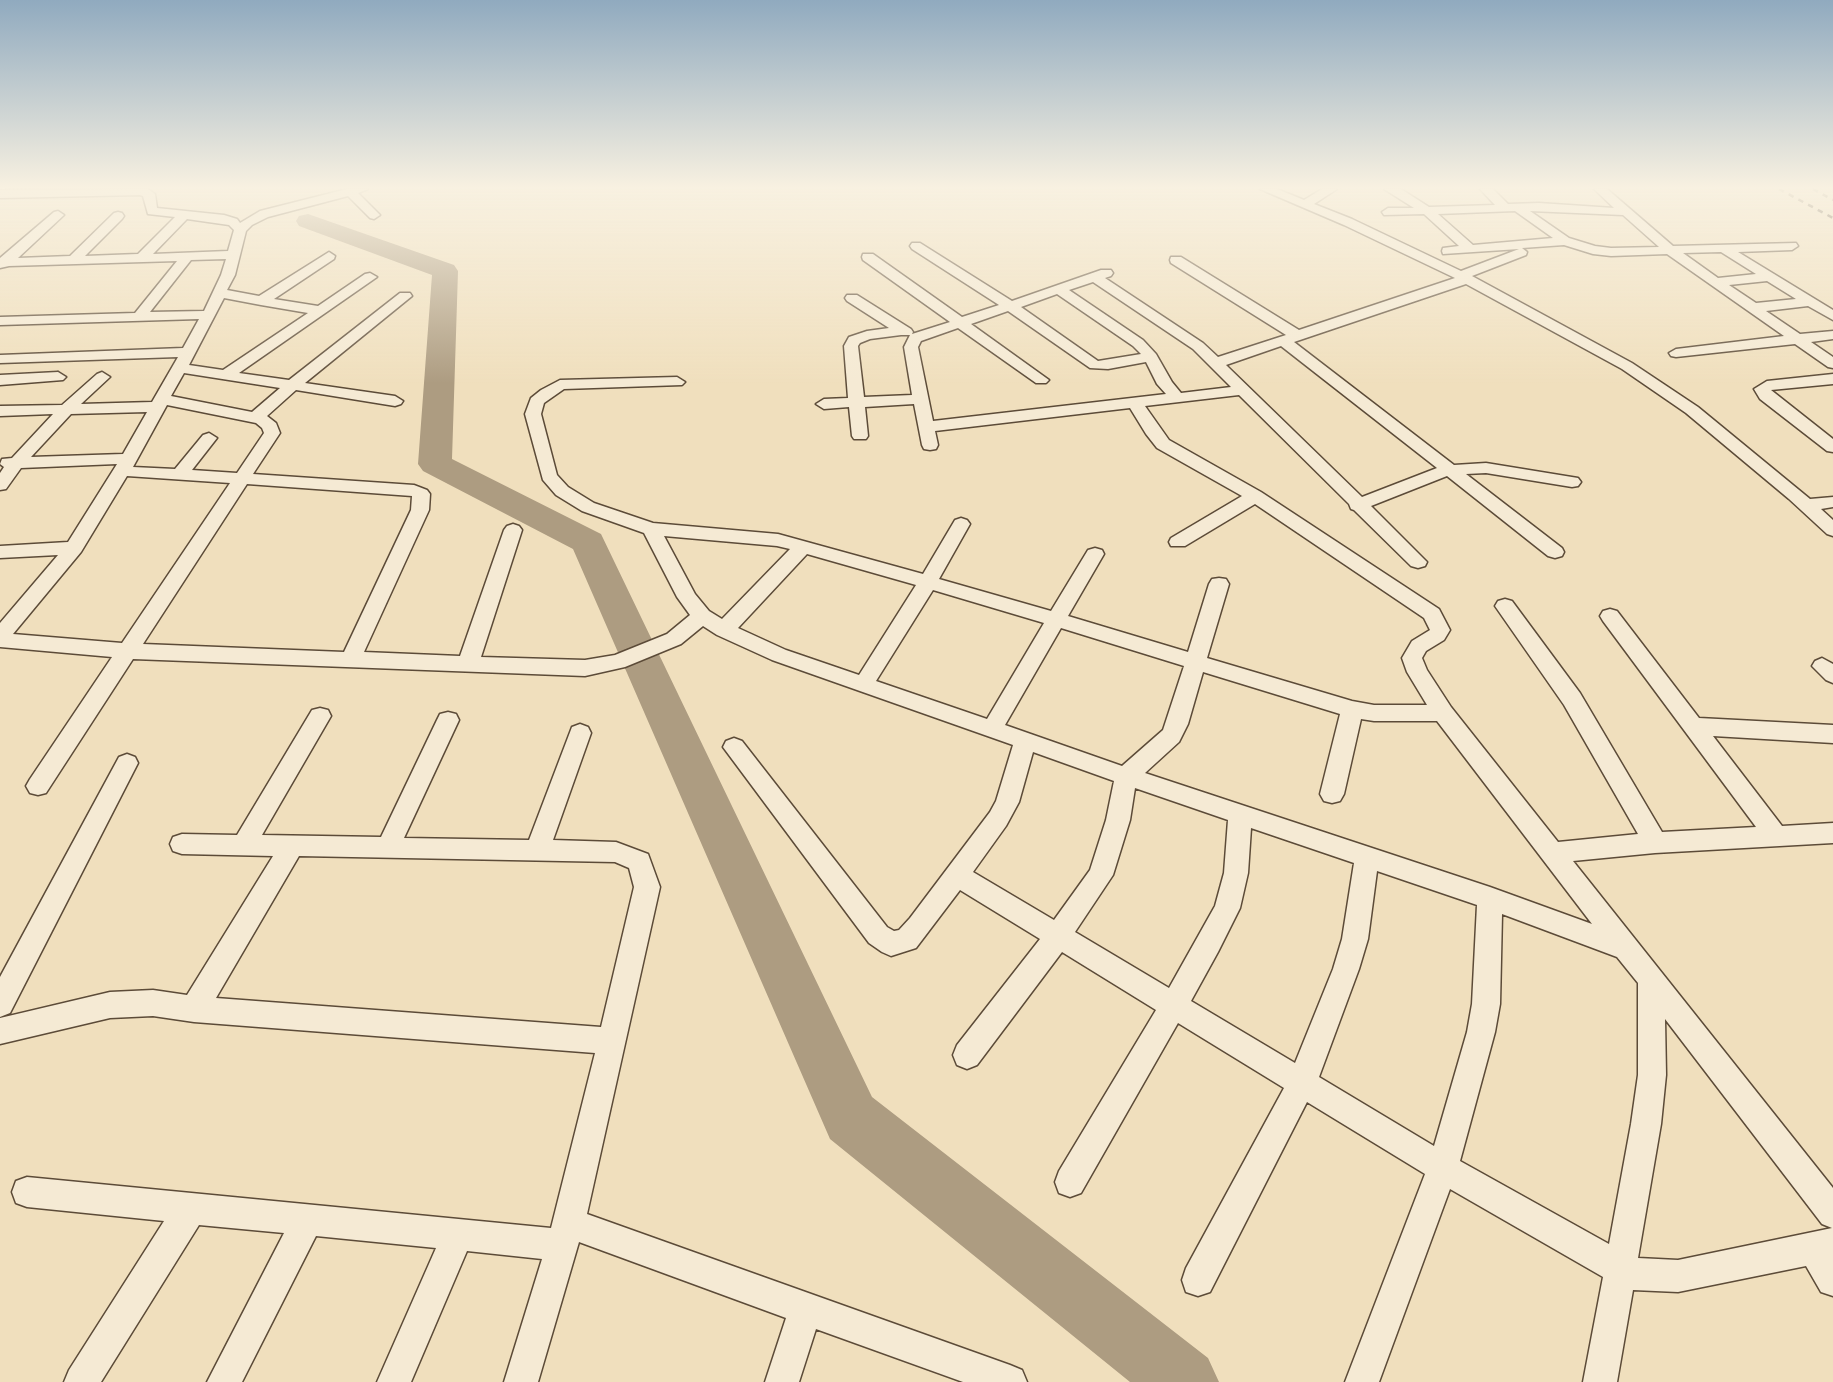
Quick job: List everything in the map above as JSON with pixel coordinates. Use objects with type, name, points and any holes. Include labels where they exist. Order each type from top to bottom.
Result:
[{"type":"street","points":[[2,263],[13,253]]},
{"type":"street","points":[[73,260],[80,253]]},
{"type":"street","points":[[141,258],[146,253]]},
{"type":"street","points":[[928,253],[1009,305],[1095,365],[1151,357]]},
{"type":"street","points":[[1413,253],[1464,277],[1661,387],[1692,410],[1833,530]]},
{"type":"street","points":[[1216,363],[1464,277],[1518,253]]},
{"type":"street","points":[[1675,253],[1833,364]]},
{"type":"street","points":[[1732,253],[1833,316]]},
{"type":"street","points":[[0,638],[74,548],[125,465],[209,315],[233,255],[2,263]]},
{"type":"street","points":[[139,317],[187,256]]},
{"type":"street","points":[[262,301],[329,256]]},
{"type":"street","points":[[868,257],[1041,380]]},
{"type":"street","points":[[1176,260],[1291,338],[1450,471],[1555,552]]},
{"type":"street","points":[[860,436],[851,346],[854,340],[867,335],[909,334],[958,322],[1100,275],[1183,335],[1216,363],[1357,505],[1418,562]]},
{"type":"street","points":[[226,375],[370,277]]},
{"type":"street","points":[[1716,282],[1769,277]]},
{"type":"street","points":[[1058,289],[1138,343],[1151,357],[1165,384],[1178,399]]},
{"type":"street","points":[[219,293],[320,311]]},
{"type":"street","points":[[255,418],[293,385],[406,296]]},
{"type":"street","points":[[852,298],[909,334],[930,445]]},
{"type":"street","points":[[1752,308],[1810,302]]},
{"type":"street","points":[[0,321],[209,315]]},
{"type":"street","points":[[1676,353],[1833,335]]},
{"type":"street","points":[[0,359],[188,352]]},
{"type":"street","points":[[179,368],[395,401]]},
{"type":"street","points":[[0,380],[58,377]]},
{"type":"street","points":[[0,485],[8,463],[102,377]]},
{"type":"street","points":[[1833,379],[1767,386],[1762,390],[1766,396],[1833,447]]},
{"type":"street","points":[[677,382],[560,385],[546,393],[537,402],[533,414],[549,476],[562,491],[588,508],[651,529],[745,536],[804,546],[1352,708],[1374,713],[1442,713]]},
{"type":"street","points":[[926,427],[1244,390]]},
{"type":"street","points":[[824,404],[921,399]]},
{"type":"street","points":[[0,410],[67,409],[160,403],[255,418],[270,426],[272,433],[38,786]]},
{"type":"street","points":[[1136,404],[1154,434],[1164,444],[1255,496],[1432,614],[1440,630],[1437,635],[1419,646],[1412,658],[1417,672],[1442,713],[1833,1214]]},
{"type":"street","points":[[179,475],[209,438]]},
{"type":"street","points":[[8,463],[125,465],[179,475],[414,490],[421,494],[420,510],[350,660]]},
{"type":"street","points":[[1357,505],[1450,471],[1486,468],[1572,482]]},
{"type":"street","points":[[1178,542],[1255,496]]},
{"type":"street","points":[[1805,505],[1833,502]]},
{"type":"street","points":[[862,685],[928,582],[961,524]]},
{"type":"street","points":[[651,529],[687,597],[702,616],[724,630],[779,655],[1126,776],[1490,898],[1626,948]]},
{"type":"street","points":[[468,664],[514,530]]},
{"type":"street","points":[[724,630],[804,546]]},
{"type":"street","points":[[0,552],[74,548]]},
{"type":"street","points":[[992,729],[1095,554]]},
{"type":"street","points":[[967,1055],[1058,936],[1100,875],[1118,820],[1126,776],[1171,736],[1177,724],[1198,662],[1219,584]]},
{"type":"street","points":[[1505,606],[1572,699],[1655,843]]},
{"type":"street","points":[[0,638],[126,651],[585,668],[618,662],[674,638],[702,616]]},
{"type":"street","points":[[1610,616],[1776,836]]},
{"type":"street","points":[[1332,794],[1352,708]]},
{"type":"street","points":[[244,845],[320,716]]},
{"type":"street","points":[[388,847],[448,720]]},
{"type":"street","points":[[1693,726],[1833,734]]},
{"type":"street","points":[[537,850],[580,733]]},
{"type":"street","points":[[734,746],[878,935],[891,944],[906,940],[957,875],[998,818],[1006,802],[1025,741]]},
{"type":"street","points":[[0,1004],[127,763]]},
{"type":"street","points":[[1070,1182],[1209,944],[1227,908],[1236,873],[1240,814]]},
{"type":"street","points":[[1552,853],[1655,843],[1833,833]]},
{"type":"street","points":[[182,844],[616,852],[639,860],[647,887],[566,1234],[522,1382]]},
{"type":"street","points":[[194,1009],[292,846]]},
{"type":"street","points":[[1198,1280],[1302,1083],[1346,969],[1355,939],[1367,857]]},
{"type":"street","points":[[957,875],[1443,1168],[1619,1268],[1634,1274],[1678,1276],[1823,1246],[1833,1280]]},
{"type":"street","points":[[1362,1382],[1443,1168],[1481,1032],[1486,1004],[1490,898]]},
{"type":"street","points":[[1600,1382],[1646,1124],[1652,1075],[1651,980]]},
{"type":"street","points":[[0,1032],[110,1005],[153,1003],[194,1009],[612,1041]]},
{"type":"street","points":[[27,1192],[458,1234],[566,1234],[806,1309],[1010,1382]]},
{"type":"street","points":[[81,1382],[191,1208]]},
{"type":"street","points":[[224,1382],[308,1219]]},
{"type":"street","points":[[394,1382],[458,1234]]},
{"type":"street","points":[[782,1382],[806,1309]]},
{"type":"waterway","points":[[397,253],[445,271],[435,464],[588,542],[851,1118],[1184,1382]]}]
